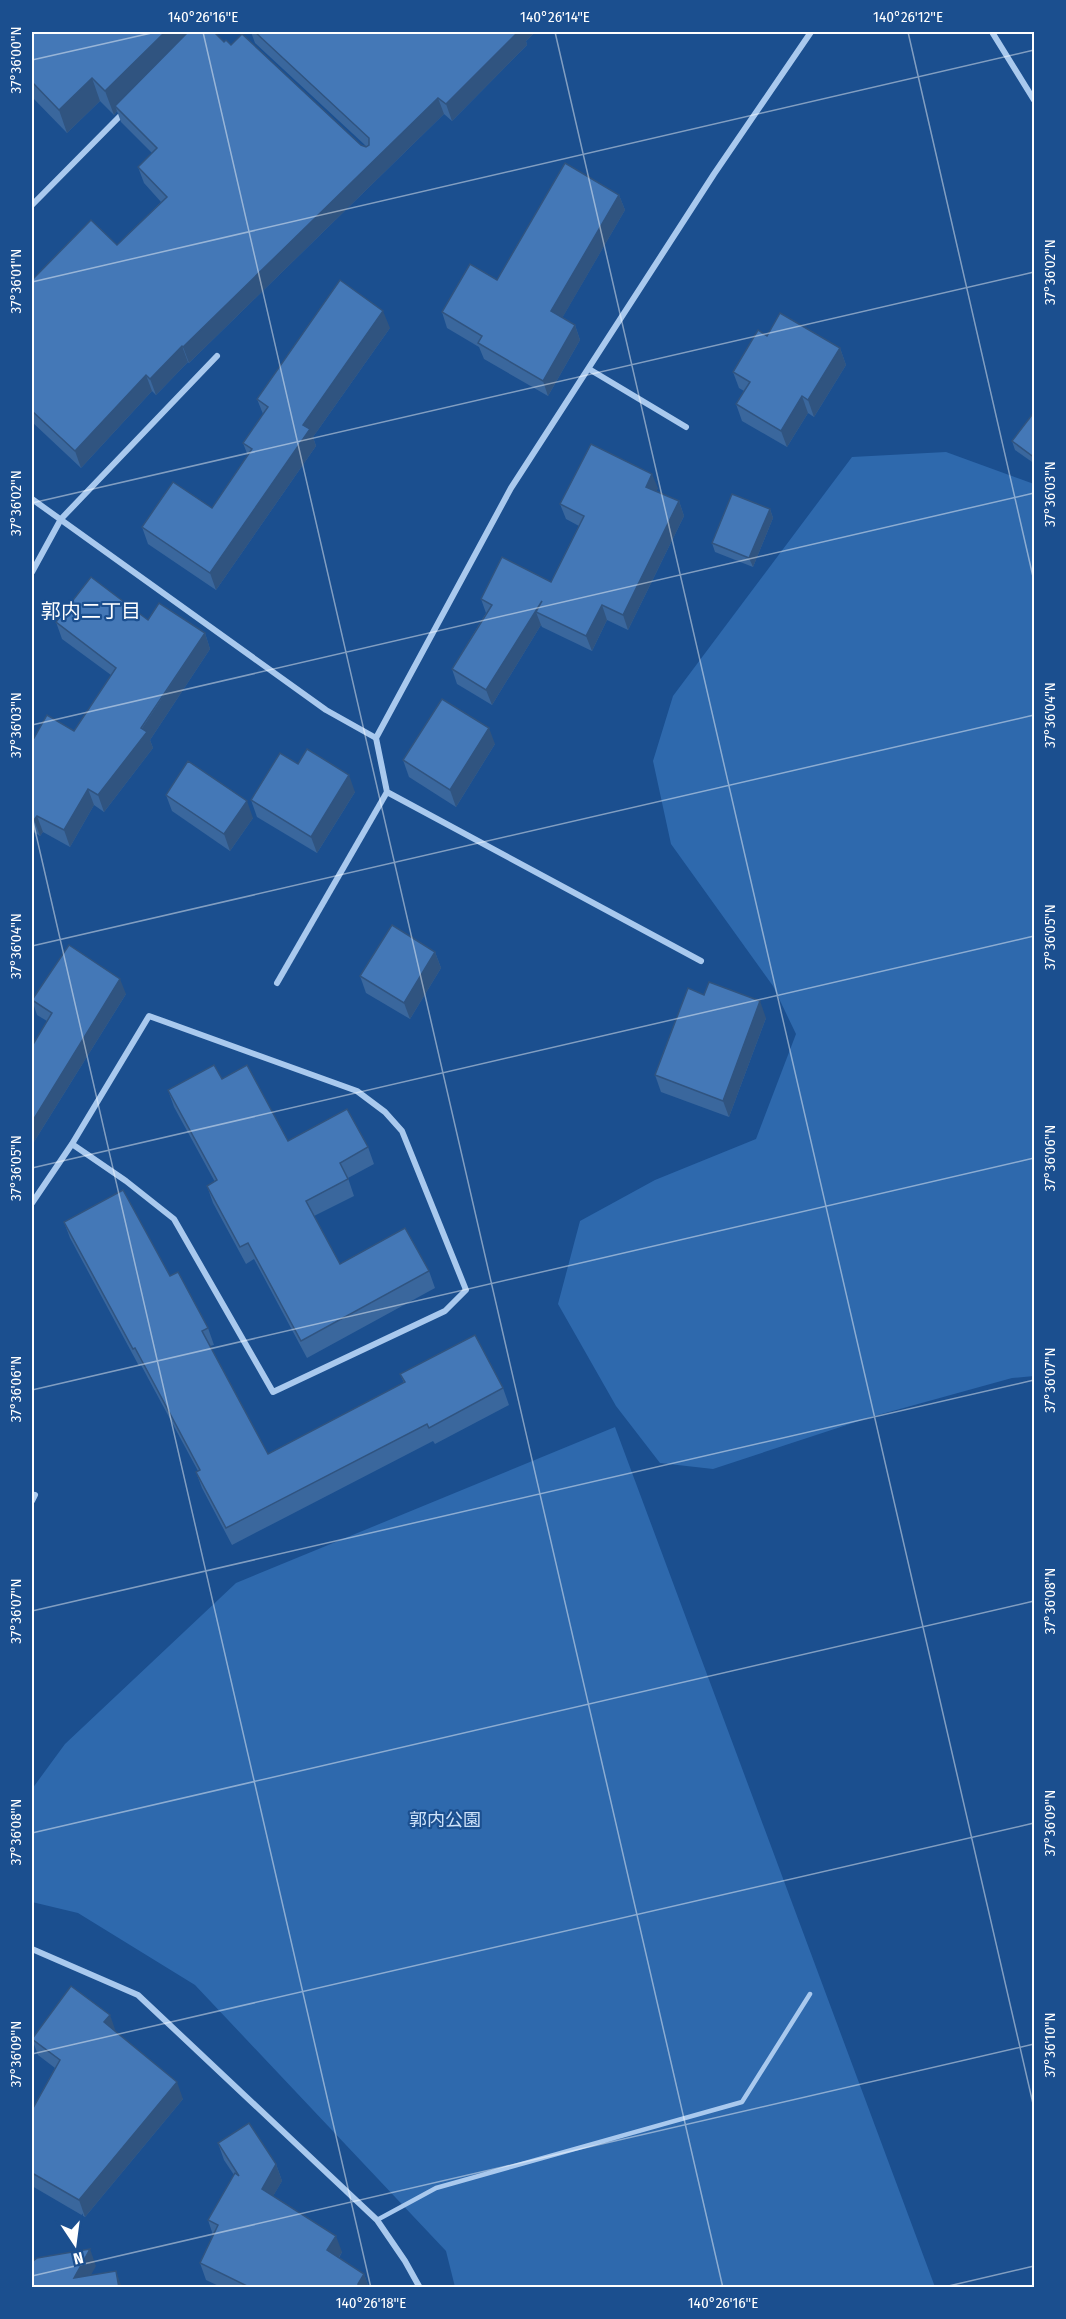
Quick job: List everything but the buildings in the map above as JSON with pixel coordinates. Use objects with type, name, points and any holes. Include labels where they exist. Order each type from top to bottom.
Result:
[{"type":"street","points":[[277,983],[387,792],[376,738],[512,488],[714,174],[812,32]]},
{"type":"street","points":[[992,32],[1034,99]]},
{"type":"street","points":[[32,205],[130,106]]},
{"type":"street","points":[[32,572],[61,519],[217,356]]},
{"type":"street","points":[[590,369],[686,427]]},
{"type":"street","points":[[32,499],[326,710],[376,738]]},
{"type":"street","points":[[387,792],[701,961]]},
{"type":"street","points":[[32,1203],[72,1144],[149,1016],[357,1091],[385,1112],[402,1131],[466,1290],[445,1311],[273,1392],[174,1219],[126,1181],[72,1144]]},
{"type":"street","points":[[32,1949],[138,1995],[376,2220],[405,2261],[420,2288]]},
{"type":"lane","points":[[376,2220],[436,2188],[742,2102],[810,1994]]},
{"type":"green space","points":[[946,452],[1034,484],[1034,1376],[1012,1378],[871,1417],[713,1469],[660,1463],[616,1406],[558,1304],[580,1221],[655,1180],[756,1139],[796,1034],[773,986],[671,844],[653,761],[673,696],[852,457]]},
{"type":"green space","name":"郭内公園","points":[[615,1427],[935,2287],[455,2287],[446,2251],[195,1985],[78,1913],[32,1902],[32,1789],[65,1744],[236,1583]]},
{"type":"district","name":"郭内二丁目","points":[[91,611]]}]
